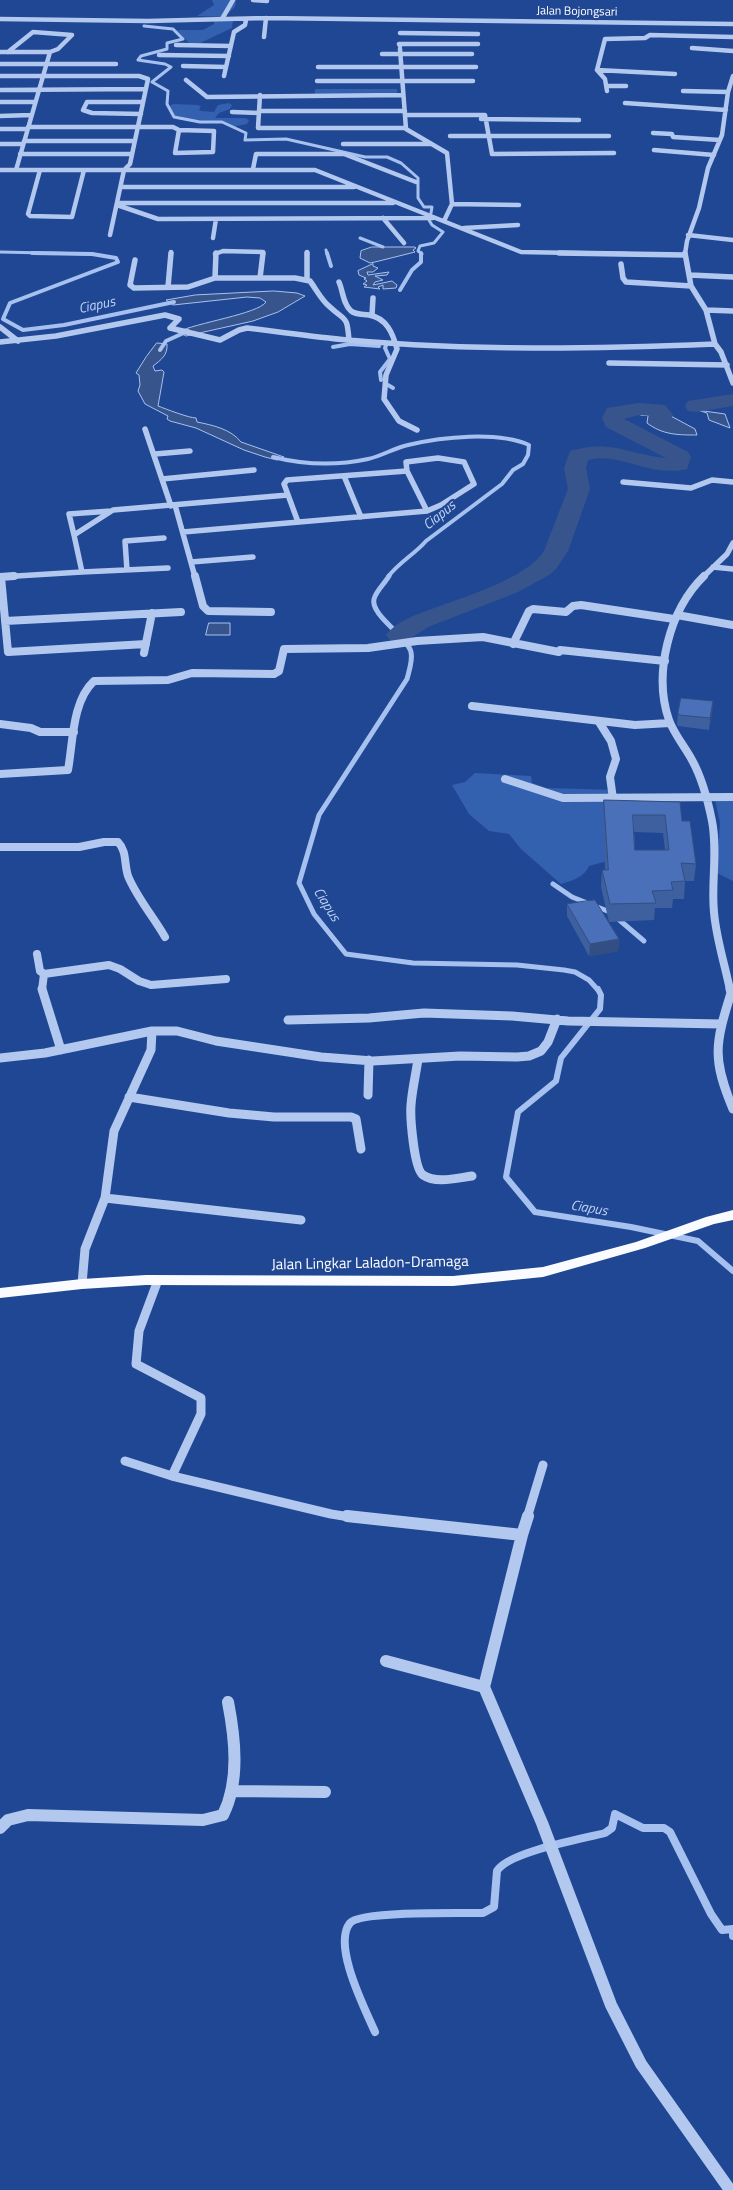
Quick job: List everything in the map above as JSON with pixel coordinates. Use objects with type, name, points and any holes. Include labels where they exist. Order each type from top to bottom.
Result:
[{"type":"main road","name":"Jalan Lingkar Laladon-Dramaga","points":[[0,1293],[82,1284],[158,1280],[452,1281],[543,1272],[640,1246],[711,1220],[733,1215]]},
{"type":"street","points":[[222,19],[233,0]]},
{"type":"street","points":[[253,0],[267,0]]},
{"type":"street","points":[[264,37],[266,18]]},
{"type":"street","name":"Jalan Bojongsari","points":[[0,19],[140,21],[246,20],[266,18],[400,22],[733,24]]},
{"type":"street","points":[[224,76],[234,32],[241,28],[246,20]]},
{"type":"street","points":[[406,128],[401,67],[400,22],[479,24]]},
{"type":"street","points":[[666,23],[669,35]]},
{"type":"street","points":[[0,52],[8,52],[50,52],[58,49],[72,35],[33,32],[8,52]]},
{"type":"street","points":[[400,33],[478,34]]},
{"type":"street","points":[[626,86],[607,88],[597,70],[606,38],[644,38],[650,35],[733,37]]},
{"type":"street","points":[[382,54],[400,48],[478,44]]},
{"type":"street","points":[[176,45],[231,46]]},
{"type":"street","points":[[400,48],[472,54]]},
{"type":"street","points":[[692,48],[733,51]]},
{"type":"street","points":[[16,170],[50,52]]},
{"type":"street","points":[[159,55],[229,56]]},
{"type":"street","points":[[0,64],[116,64]]},
{"type":"street","points":[[183,66],[226,67]]},
{"type":"street","points":[[200,76],[203,66]]},
{"type":"street","points":[[318,67],[476,67]]},
{"type":"street","points":[[597,70],[675,74]]},
{"type":"street","points":[[0,76],[140,76],[148,79],[130,164],[124,170],[110,235]]},
{"type":"street","points":[[733,76],[728,92],[720,140],[708,168],[699,208],[688,234],[685,255],[691,286],[706,310],[715,344],[727,365],[733,383]]},
{"type":"street","points":[[186,80],[207,97],[260,98],[403,95]]},
{"type":"street","points":[[317,81],[473,81]]},
{"type":"street","points":[[0,90],[146,89]]},
{"type":"street","points":[[683,90],[728,92]]},
{"type":"street","points":[[260,98],[258,128],[406,128],[447,153],[452,204],[444,221]]},
{"type":"street","points":[[0,102],[35,102]]},
{"type":"street","points":[[141,114],[92,113],[83,110],[87,102],[143,102]]},
{"type":"street","points":[[625,103],[733,108]]},
{"type":"street","points":[[232,112],[579,120]]},
{"type":"street","points":[[0,116],[31,115]]},
{"type":"street","points":[[486,119],[492,154],[614,153]]},
{"type":"street","points":[[0,129],[173,127],[179,130],[214,131],[213,152],[175,154],[179,130]]},
{"type":"street","points":[[653,133],[672,134],[676,137],[720,140]]},
{"type":"street","points":[[450,136],[609,136]]},
{"type":"street","points":[[0,144],[134,142]]},
{"type":"street","points":[[343,144],[432,144]]},
{"type":"street","points":[[654,150],[714,155]]},
{"type":"street","points":[[20,154],[132,154]]},
{"type":"street","points":[[253,170],[256,154],[342,154],[416,182]]},
{"type":"street","points":[[0,170],[315,170],[521,252],[685,255]]},
{"type":"street","points":[[40,170],[28,215],[72,217],[84,170]]},
{"type":"street","points":[[121,188],[359,187]]},
{"type":"street","points":[[118,204],[399,202]]},
{"type":"street","points":[[118,204],[158,219],[438,218]]},
{"type":"street","points":[[452,204],[519,205]]},
{"type":"street","points":[[383,218],[404,243]]},
{"type":"street","points":[[213,238],[216,219]]},
{"type":"street","points":[[461,228],[518,225]]},
{"type":"street","points":[[688,234],[733,240]]},
{"type":"street","points":[[214,278],[215,253],[255,251],[263,252],[260,278]]},
{"type":"street","points":[[168,287],[171,252]]},
{"type":"street","points":[[307,252],[309,272],[307,280]]},
{"type":"street","points":[[135,260],[131,278],[132,287],[188,287],[214,278],[307,280],[315,285],[329,307],[344,317],[348,327],[349,340]]},
{"type":"street","points":[[621,264],[623,278],[626,282],[691,286]]},
{"type":"street","points":[[690,275],[733,277]]},
{"type":"street","points":[[338,282],[350,310],[355,313],[372,315],[385,322],[397,350],[386,375],[384,399],[399,421],[417,430]]},
{"type":"street","points":[[372,315],[373,298]]},
{"type":"street","points":[[706,310],[733,311]]},
{"type":"street","points":[[0,342],[18,341],[164,315],[179,317],[179,320],[170,327],[222,340],[236,330],[247,328],[349,340],[484,347],[582,348],[715,344]]},
{"type":"street","points":[[0,327],[18,341]]},
{"type":"street","points":[[609,363],[727,365]]},
{"type":"street","points":[[145,429],[183,532],[203,606],[208,611],[271,612]]},
{"type":"street","points":[[154,454],[190,451]]},
{"type":"street","points":[[183,532],[427,511],[441,505],[474,484],[464,462],[438,458],[406,462],[407,471],[427,511]]},
{"type":"street","points":[[162,479],[254,470]]},
{"type":"street","points":[[298,522],[284,484],[287,480],[407,471]]},
{"type":"street","points":[[344,476],[361,517]]},
{"type":"street","points":[[623,482],[691,488],[712,480],[733,482]]},
{"type":"street","points":[[82,572],[69,514],[288,495]]},
{"type":"street","points":[[74,534],[113,510]]},
{"type":"street","points":[[127,570],[126,540],[164,538]]},
{"type":"street","points":[[733,543],[727,554],[687,595],[676,617],[665,661],[663,689],[665,707],[670,723],[693,762],[712,821],[716,849],[713,895],[714,914],[730,976],[731,993],[717,1040],[717,1060],[722,1083],[733,1109]]},
{"type":"street","points":[[191,562],[253,556]]},
{"type":"street","points":[[713,567],[733,569]]},
{"type":"street","points":[[146,644],[12,654],[8,652],[0,577],[168,568]]},
{"type":"street","points":[[514,644],[529,611],[534,609],[566,612],[573,606],[578,605],[733,625]]},
{"type":"street","points":[[5,621],[181,612]]},
{"type":"street","points":[[144,653],[152,613]]},
{"type":"street","points":[[0,774],[68,770],[79,706],[92,681],[164,680],[192,673],[274,674],[279,671],[284,649],[304,647],[368,648],[417,640],[488,637],[559,652],[560,650],[665,661]]},
{"type":"street","points":[[472,706],[580,718],[631,726],[654,726],[670,723]]},
{"type":"street","points":[[600,722],[611,741],[616,759],[610,777],[613,799]]},
{"type":"street","points":[[0,724],[31,728],[40,732],[74,732]]},
{"type":"street","points":[[505,779],[555,796],[613,799],[733,797]]},
{"type":"street","points":[[0,847],[79,847],[104,842],[118,842],[123,847],[125,866],[129,877],[165,937]]},
{"type":"street","points":[[37,954],[40,971],[44,974]]},
{"type":"street","points":[[44,974],[108,965],[119,968],[139,983],[151,985],[226,979]]},
{"type":"street","points":[[44,974],[43,997],[61,1050]]},
{"type":"street","points":[[288,1020],[369,1018],[424,1013],[557,1020],[721,1024]]},
{"type":"street","points":[[0,1058],[61,1050],[152,1031],[177,1031],[216,1041],[294,1054],[369,1060],[529,1056],[537,1054],[548,1042],[557,1020]]},
{"type":"street","points":[[82,1284],[83,1251],[105,1198],[114,1131],[151,1050],[152,1031]]},
{"type":"street","points":[[418,1059],[410,1105],[414,1145],[420,1172],[422,1175],[432,1179],[472,1176]]},
{"type":"street","points":[[368,1095],[369,1060]]},
{"type":"street","points":[[129,1097],[229,1113],[274,1117],[355,1118],[361,1149]]},
{"type":"street","points":[[105,1198],[301,1220]]},
{"type":"street","points":[[158,1280],[143,1317],[135,1348],[136,1364],[146,1371],[181,1386],[201,1398],[201,1414],[172,1476]]},
{"type":"street","points":[[125,1461],[172,1476],[331,1514],[388,1522],[522,1535]]},
{"type":"street","points":[[543,1465],[522,1535],[484,1687],[548,1838],[611,2005],[641,2064],[730,2190]]},
{"type":"street","points":[[386,1661],[484,1687]]},
{"type":"street","points":[[0,1828],[8,1820],[28,1814],[210,1819],[223,1815],[228,1809],[231,1791],[232,1729],[228,1702]]},
{"type":"street","points":[[231,1791],[325,1792]]},
{"type":"shaded area","points":[[212,0],[236,0],[235,7],[224,17],[197,16],[214,5]]},
{"type":"shaded area","points":[[233,20],[232,28],[198,44],[190,44],[177,30],[203,30],[214,24],[214,21]]},
{"type":"shaded area","points":[[315,89],[397,89],[397,94],[315,94]]},
{"type":"shaded area","points":[[229,103],[232,105],[230,109],[219,113],[215,118],[245,118],[249,120],[247,124],[232,127],[222,122],[174,117],[171,114],[170,106],[173,104],[197,105],[201,106],[199,110],[201,111],[214,112],[218,105]]},
{"type":"shaded area","points":[[372,247],[416,248],[413,250],[415,252],[370,263],[360,258],[361,251]]},
{"type":"shaded area","points":[[373,264],[373,266],[378,268],[373,272],[367,272],[368,275],[389,272],[387,275],[375,276],[383,280],[375,282],[373,285],[392,281],[397,285],[396,288],[383,289],[383,285],[378,287],[380,289],[364,287],[367,285],[363,284],[367,281],[364,279],[366,278],[359,275],[358,271]]},
{"type":"shaded area","points":[[274,291],[297,293],[305,296],[278,312],[253,321],[186,336],[178,332],[251,310],[266,302],[260,298],[247,297],[173,305],[166,300],[195,295]]},
{"type":"shaded area","points":[[157,343],[167,344],[165,354],[153,366],[155,371],[162,370],[164,372],[158,406],[196,418],[197,422],[227,431],[241,442],[284,457],[277,460],[244,450],[196,428],[170,421],[167,419],[168,416],[145,404],[138,391],[140,385],[139,375],[136,373]]},
{"type":"shaded area","points":[[688,404],[695,405],[704,411],[725,414],[730,428],[709,420],[707,413],[691,408]]},
{"type":"shaded area","points":[[641,415],[669,415],[695,429],[697,435],[677,434],[659,430],[647,423],[648,416]]},
{"type":"shaded area","points":[[209,623],[230,623],[230,635],[206,635]]},
{"type":"shaded area","points":[[475,773],[531,776],[532,783],[546,788],[616,790],[616,795],[669,795],[672,810],[610,810],[611,860],[589,866],[581,876],[561,884],[521,849],[509,834],[489,831],[469,814],[452,785],[465,782]]},
{"type":"shaded area","points":[[733,798],[733,881],[717,873],[720,823],[715,799]]},
{"type":"building","points":[[681,698],[713,701],[710,718],[679,715]]},
{"type":"building","points":[[604,800],[680,802],[682,821],[690,821],[696,864],[681,863],[685,881],[671,882],[673,890],[652,891],[656,903],[610,904],[602,870],[608,870]],"holes":[[[633,815],[665,815],[669,850],[635,850]]]},
{"type":"building","points":[[595,900],[619,939],[590,944],[567,904]]},
{"type":"waterway","points":[[144,26],[173,29],[183,39],[167,43],[167,49],[141,56],[138,60],[165,64],[171,67],[152,82],[168,91],[167,104],[174,117],[200,122],[222,122],[246,133],[245,140],[286,139],[365,157],[387,157],[401,163],[418,178],[418,198],[424,207],[432,207],[431,213]]},
{"type":"waterway","points":[[421,253],[418,251],[420,246],[434,243],[443,232],[432,225],[429,220]]},
{"type":"waterway","points":[[360,238],[383,247]]},
{"type":"waterway","points":[[326,250],[327,254]]},
{"type":"waterway","name":"Ciapus","points":[[0,252],[84,254]]},
{"type":"waterway","name":"Ciapus","points":[[32,253],[84,254]]},
{"type":"waterway","points":[[327,253],[331,266]]},
{"type":"waterway","points":[[400,290],[412,270],[421,262],[421,253]]},
{"type":"waterway","name":"Ciapus","points":[[84,254],[116,258],[118,262],[10,303],[3,319],[23,330],[64,325],[174,302]]},
{"type":"waterway","name":"Ciapus","points":[[84,254],[90,254]]},
{"type":"waterway","name":"Ciapus","points":[[160,350],[166,341],[188,331]]},
{"type":"waterway","points":[[381,380],[380,372],[390,359],[385,348],[387,343]]},
{"type":"waterway","points":[[333,347],[350,344],[379,346]]},
{"type":"waterway","points":[[388,385],[393,388]]},
{"type":"waterway","points":[[696,406],[733,400]]},
{"type":"waterway","points":[[399,635],[419,622],[509,587],[541,570],[548,564],[556,551],[579,489],[575,468],[578,456],[590,452],[603,452],[654,464],[679,464],[680,457],[614,422],[613,418],[615,413],[639,409],[657,410],[662,415]]},
{"type":"waterway","name":"Ciapus","points":[[273,457],[297,462],[344,463],[373,458],[403,446],[422,442],[469,437],[501,438],[529,445],[528,455],[523,464],[513,470],[502,484],[426,541],[388,577]]},
{"type":"waterway","name":"Ciapus","points":[[389,576],[375,596],[374,605],[383,619],[408,646],[411,652],[410,666],[407,679],[319,815],[299,883],[314,914],[346,954],[413,963],[517,965],[564,970],[575,972],[589,980],[598,990]]},
{"type":"waterway","points":[[553,884],[572,897],[610,912],[644,941]]},
{"type":"waterway","name":"Ciapus","points":[[598,989],[601,995],[600,1009],[561,1058],[556,1081],[518,1112],[506,1177],[535,1212],[631,1227],[698,1241],[733,1271]]},
{"type":"waterway","points":[[375,2032],[358,1993],[347,1961],[345,1933],[350,1923],[372,1916],[483,1913],[494,1907],[497,1871],[504,1864],[530,1852],[605,1833],[612,1828],[615,1814],[643,1828],[664,1828],[670,1832],[711,1914],[722,1930],[733,1929]]}]
